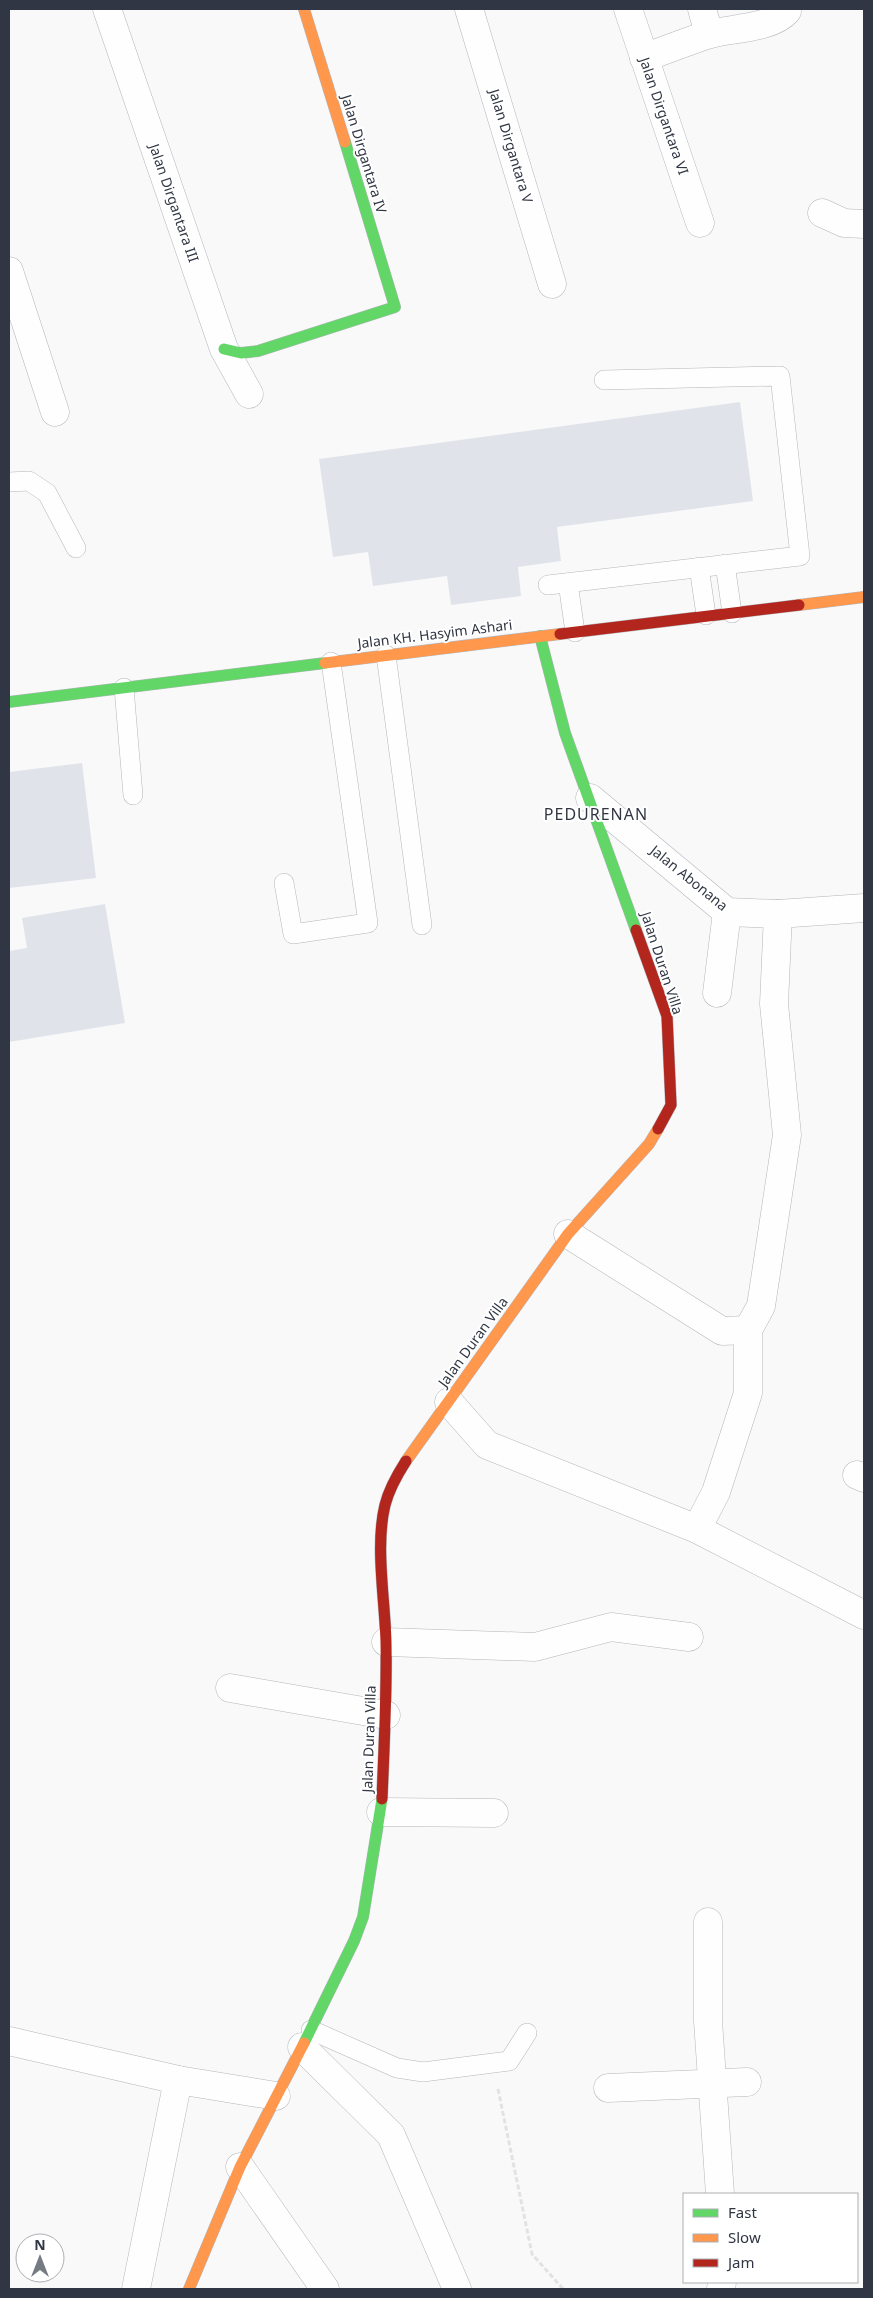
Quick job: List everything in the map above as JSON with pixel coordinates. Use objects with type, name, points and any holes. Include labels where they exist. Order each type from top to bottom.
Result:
[{"type":"street","name":"Jalan Dirgantara III","points":[[107,9],[224,348],[249,394]]},
{"type":"street","name":"Jalan Dirgantara IV","points":[[224,348],[241,353],[258,351],[395,307],[304,9]]},
{"type":"street","name":"Jalan Dirgantara V","points":[[469,9],[552,284]]},
{"type":"street","name":"Jalan Dirgantara VI","points":[[628,9],[700,223]]},
{"type":"street","points":[[644,58],[705,21],[736,30],[782,17],[787,10]]},
{"type":"street","points":[[822,213],[844,223],[864,224]]},
{"type":"street","points":[[9,271],[55,412]]},
{"type":"street","name":"Jalan KH. Hasyim Ashari","points":[[9,702],[864,597]]},
{"type":"street","name":"Jalan Duran Villa","points":[[189,2289],[240,2167],[307,2038],[354,1941],[363,1917],[381,1812],[386,1715],[386,1642],[381,1527],[385,1504],[395,1478],[415,1447],[568,1234],[649,1144],[671,1105],[667,1016],[590,798],[564,733],[540,636]]},
{"type":"street","name":"Jalan Abonana","points":[[590,798],[727,912],[778,914],[864,908]]},
{"type":"street","points":[[717,993],[727,912]]},
{"type":"street","points":[[697,1528],[716,1492],[748,1393],[748,1330],[761,1306],[787,1135],[774,1004],[778,914]]},
{"type":"street","points":[[568,1234],[722,1331],[748,1330]]},
{"type":"street","points":[[449,1402],[487,1445],[697,1528],[864,1615]]},
{"type":"street","points":[[386,1642],[535,1647],[611,1627],[689,1637]]},
{"type":"street","points":[[230,1688],[386,1715]]},
{"type":"street","points":[[381,1812],[494,1813]]},
{"type":"street","points":[[708,1922],[708,2021],[720,2193]]},
{"type":"street","points":[[307,2038],[391,2135],[457,2289]]},
{"type":"street","points":[[9,2041],[178,2080],[276,2096]]},
{"type":"street","points":[[136,2289],[178,2080]]},
{"type":"street","points":[[608,2088],[747,2082]]},
{"type":"street","points":[[240,2167],[325,2289]]},
{"type":"lane","points":[[548,585],[800,556],[780,376],[604,380]]},
{"type":"lane","points":[[9,482],[29,481],[47,493],[76,548]]},
{"type":"lane","points":[[725,564],[732,613]]},
{"type":"lane","points":[[699,567],[706,616]]},
{"type":"lane","points":[[568,582],[575,632]]},
{"type":"lane","points":[[386,655],[422,925]]},
{"type":"lane","points":[[284,883],[293,934],[368,923],[332,662]]},
{"type":"lane","points":[[124,688],[132,795]]},
{"type":"lane","points":[[307,2038],[397,2068],[423,2072],[460,2069],[492,2062],[509,2061],[527,2033]]},
{"type":"path","points":[[492,2062],[532,2254],[563,2289]]},
{"type":"building","points":[[740,402],[753,501],[557,527],[561,561],[518,567],[521,596],[451,605],[447,576],[373,586],[368,552],[333,557],[319,459]]},
{"type":"building","points":[[82,763],[96,878],[9,888],[9,772]]},
{"type":"building","points":[[105,904],[125,1023],[9,1042],[9,951],[27,948],[22,918]]},
{"type":"traffic: fast","points":[[224,349],[241,353],[258,351],[395,307],[345,142]]},
{"type":"traffic: fast","points":[[540,636],[565,733],[636,930]]},
{"type":"traffic: fast","points":[[9,702],[325,663]]},
{"type":"traffic: fast","points":[[304,2043],[354,1941],[363,1917],[382,1799]]},
{"type":"traffic: slow","points":[[304,9],[345,142]]},
{"type":"traffic: slow","points":[[799,605],[864,597]]},
{"type":"traffic: slow","points":[[325,663],[560,634]]},
{"type":"traffic: slow","points":[[406,1461],[568,1234],[649,1144],[658,1129]]},
{"type":"traffic: slow","points":[[189,2289],[240,2167],[304,2043]]},
{"type":"traffic: jam","points":[[560,634],[799,605]]},
{"type":"traffic: jam","points":[[636,930],[667,1016],[671,1105],[658,1129]]},
{"type":"traffic: jam","points":[[382,1799],[386,1662],[381,1573],[382,1521],[387,1499],[406,1461]]},
{"type":"district","name":"PEDURENAN","points":[[596,814]]}]
